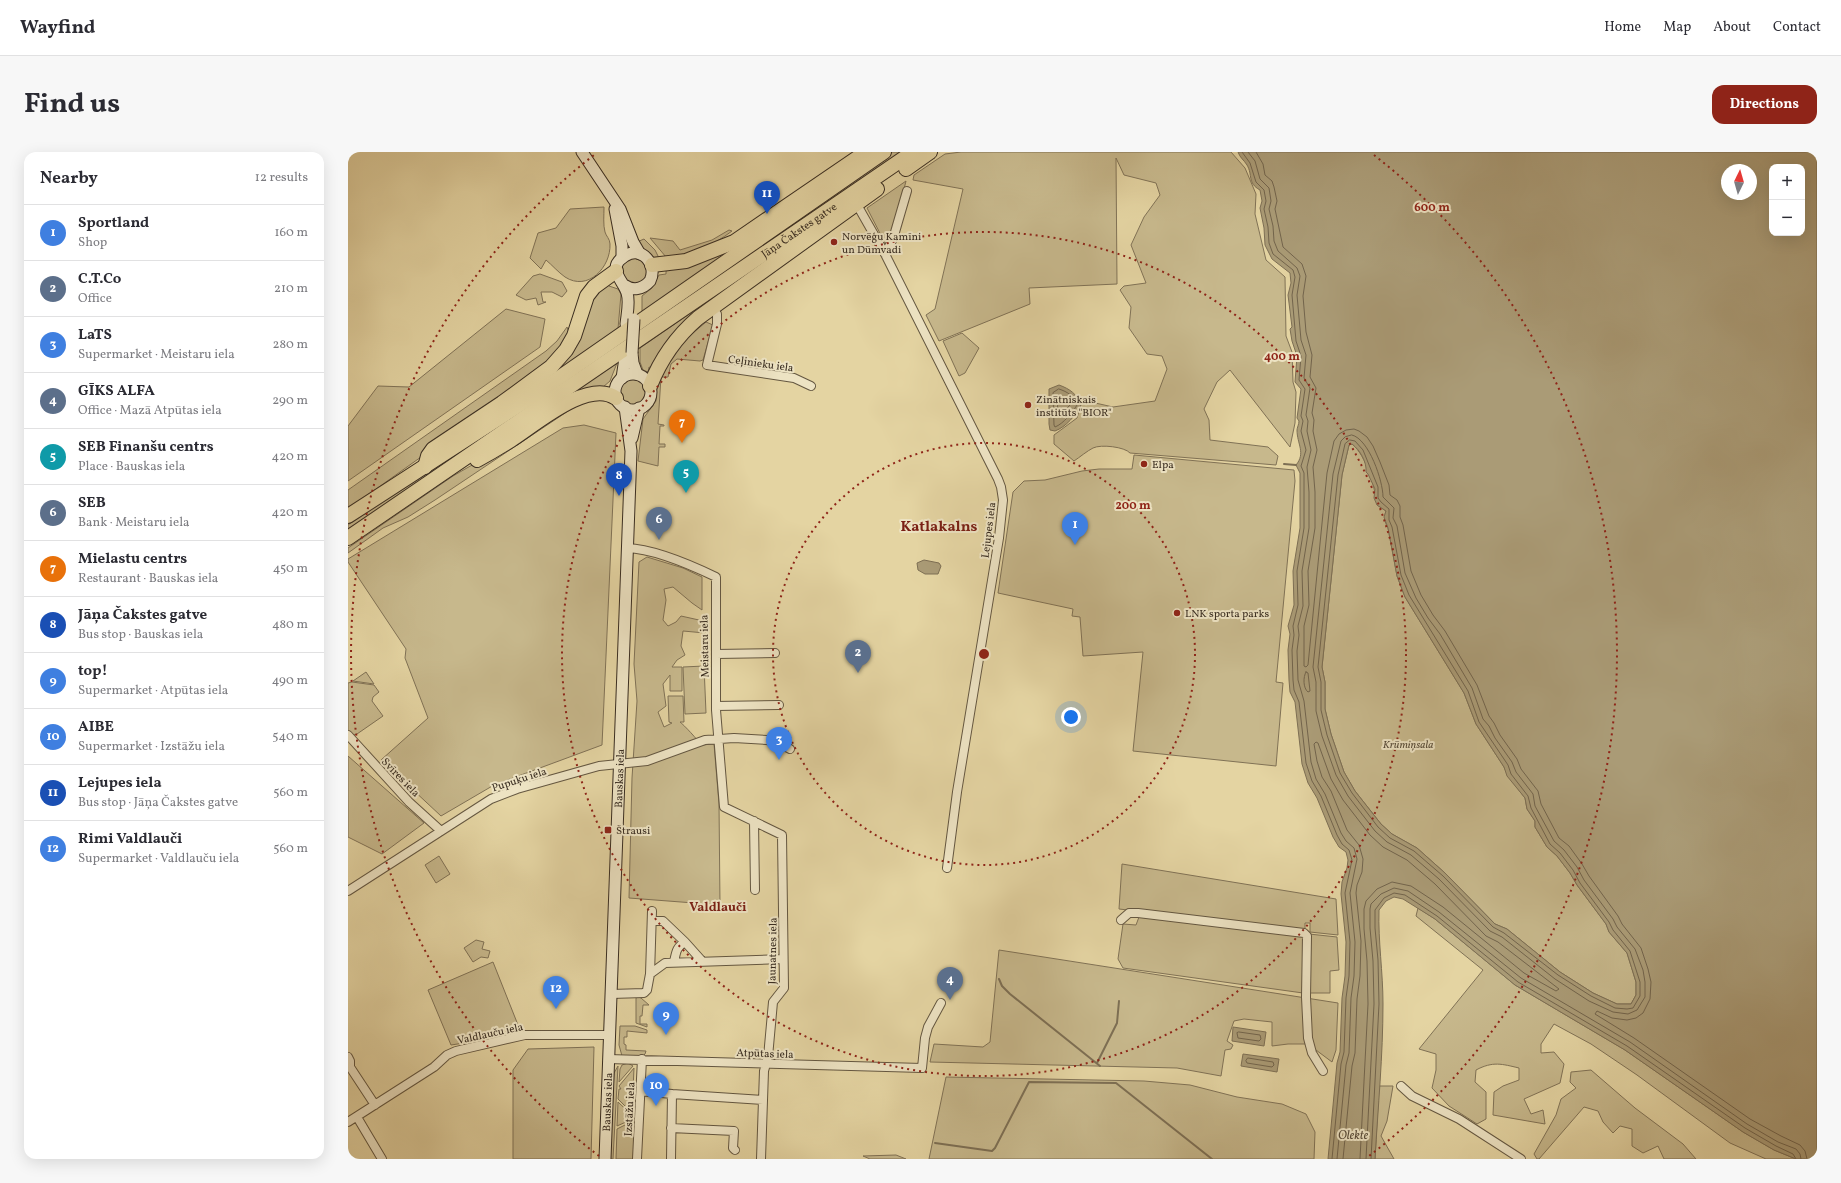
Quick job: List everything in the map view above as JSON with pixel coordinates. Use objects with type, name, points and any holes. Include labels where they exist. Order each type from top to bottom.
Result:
[{"type":"highway","points":[[652,264],[686,261],[734,242],[866,152]]},
{"type":"highway","name":"Jāņa Čakstes gatve","points":[[348,516],[530,398],[884,152]]},
{"type":"highway","name":"Jāņa Čakstes gatve","points":[[348,538],[913,152]]},
{"type":"highway","points":[[650,386],[655,373],[673,342],[684,330],[711,308],[856,203],[930,152]]},
{"type":"highway","points":[[425,467],[428,456],[433,449],[502,403],[551,367],[566,350],[574,336],[587,296],[594,287],[616,271]]},
{"type":"highway","points":[[437,478],[457,472],[569,402],[602,392],[610,394],[621,403]]},
{"type":"main road","points":[[582,152],[620,210],[633,242],[640,254]]},
{"type":"main road","points":[[613,200],[620,234],[622,258]]},
{"type":"main road","points":[[631,253],[645,256],[652,264],[653,273],[650,281],[639,288],[629,288],[617,277],[617,266],[622,258],[631,253]]},
{"type":"main road","points":[[624,285],[628,299],[630,321],[628,355],[622,378],[617,385],[621,403],[630,409],[639,408],[646,404],[650,398],[650,386],[647,381],[637,374],[628,355]]},
{"type":"main road","points":[[630,321],[635,298],[639,288]]},
{"type":"main road","points":[[622,378],[632,374],[637,374]]},
{"type":"main road","name":"Bauskas iela","points":[[621,403],[631,444]]},
{"type":"main road","name":"Bauskas iela","points":[[605,1159],[631,444],[639,408]]},
{"type":"street","points":[[885,254],[893,239],[907,191]]},
{"type":"street","name":"Lejupes iela","points":[[856,203],[885,254],[990,460],[1002,492],[1000,532],[957,792],[947,868]]},
{"type":"street","name":"Ceļinieku iela","points":[[711,308],[716,314],[717,324],[707,366],[794,378],[811,386]]},
{"type":"street","name":"Meistaru iela","points":[[627,548],[639,549],[653,553],[716,577],[716,706],[724,807],[754,821]]},
{"type":"street","points":[[716,654],[775,653]]},
{"type":"street","points":[[716,706],[779,705]]},
{"type":"street","name":"Svīres iela","points":[[348,735],[409,802],[441,831]]},
{"type":"street","name":"Pupuķu iela","points":[[348,891],[491,799],[500,795],[599,766],[647,761],[705,740],[734,738],[776,742],[790,749]]},
{"type":"street","points":[[754,821],[755,890]]},
{"type":"street","name":"Jaunatnes iela","points":[[754,821],[782,835],[784,988],[773,1002],[768,1057],[765,1064],[761,1159]]},
{"type":"street","points":[[611,994],[644,993],[647,990],[650,974],[652,911]]},
{"type":"street","points":[[1121,920],[1129,913],[1138,913],[1304,933],[1307,936],[1306,996],[1308,1038],[1312,1053],[1323,1071]]},
{"type":"street","points":[[652,921],[663,921],[685,942],[702,962]]},
{"type":"street","points":[[674,962],[676,951],[680,945],[685,942]]},
{"type":"street","points":[[650,974],[666,963],[674,962],[783,959]]},
{"type":"street","name":"Atpūtas iela","points":[[608,1059],[922,1068],[925,1038],[928,1027],[941,1003]]},
{"type":"street","name":"Valdlauču iela","points":[[348,1122],[434,1067],[447,1055],[456,1051],[525,1035],[610,1035]]},
{"type":"street","points":[[348,1057],[350,1067],[375,1105]]},
{"type":"street","name":"Izstāžu iela","points":[[638,1159],[642,1059]]},
{"type":"street","points":[[1401,1086],[1412,1096],[1459,1119],[1521,1159]]},
{"type":"street","points":[[641,1092],[763,1100]]},
{"type":"street","points":[[672,1094],[671,1159],[674,1159]]},
{"type":"street","points":[[357,1117],[382,1159]]},
{"type":"street","points":[[671,1128],[734,1131],[735,1155]]},
{"type":"green space","points":[[892,152],[904,152],[348,531],[348,525],[412,479]]},
{"type":"green space","points":[[961,152],[1231,152],[1245,168],[1256,194],[1255,214],[1266,260],[1285,277],[1286,336],[1292,352],[1293,382],[1296,392],[1295,423],[1290,447],[1230,370],[1217,382],[1204,409],[1209,420],[1210,440],[1268,447],[1278,456],[1276,465],[1130,453],[1123,449],[1107,446],[1093,448],[1074,461],[1054,444],[1054,435],[1077,418],[1082,400],[1113,407],[1155,401],[1167,369],[1162,356],[1147,354],[1129,328],[1131,307],[1120,290],[1124,286],[1146,283],[1131,245],[1144,217],[1160,195],[1156,183],[1124,175],[1116,158],[1117,284],[1029,288],[1030,304],[939,341],[926,315],[935,309],[963,189],[913,180],[914,175],[945,154]]},
{"type":"green space","points":[[906,181],[892,237],[886,245],[867,208]]},
{"type":"green space","points":[[806,197],[642,313],[642,296],[652,288],[659,275],[666,274],[666,271],[673,269]]},
{"type":"green space","points":[[604,207],[604,226],[610,242],[609,253],[607,261],[596,275],[590,279],[574,281],[565,277],[546,260],[541,269],[530,258],[538,233],[556,228],[570,209]]},
{"type":"green space","points":[[729,230],[732,231],[701,249],[685,254],[666,257],[650,238],[673,241],[680,250],[712,240]]},
{"type":"green space","points":[[644,239],[655,250],[660,260],[656,262],[637,242]]},
{"type":"green space","points":[[634,258],[643,262],[647,271],[643,280],[634,284],[625,280],[621,271],[625,262]]},
{"type":"green space","points":[[540,274],[562,282],[567,291],[562,297],[552,292],[541,292],[543,302],[546,302],[538,305],[536,298],[526,300],[516,295],[533,276]]},
{"type":"green space","points":[[741,278],[652,368],[649,367],[648,372],[643,370],[640,362],[640,348]]},
{"type":"green space","points":[[608,284],[609,286],[618,289],[621,294],[618,329],[533,388],[546,376],[593,295]]},
{"type":"green space","points":[[506,309],[545,319],[540,347],[348,481],[348,426],[378,386],[409,387]]},
{"type":"green space","points":[[706,322],[713,325],[703,360],[677,359],[671,364],[668,377],[661,377],[658,424],[664,426],[660,426],[659,444],[665,444],[665,447],[659,447],[658,466],[638,461],[643,419],[656,401],[657,383],[680,344]]},
{"type":"green space","points":[[567,327],[569,333],[559,352],[428,452],[348,509],[348,490],[546,351],[557,341]]},
{"type":"green space","points":[[962,333],[979,348],[965,373],[959,376],[943,341]]},
{"type":"green space","points":[[617,363],[610,381],[603,387],[549,408]]},
{"type":"green space","points":[[633,379],[642,383],[646,392],[642,401],[633,405],[624,401],[620,392],[624,383]]},
{"type":"green space","points":[[583,401],[435,500],[408,517],[383,528],[348,553],[348,548],[453,476]]},
{"type":"green space","points":[[584,425],[616,433],[602,745],[494,785],[441,816],[381,760],[428,718],[405,658],[406,649],[348,562],[348,559],[563,428]]},
{"type":"green space","name":"Krūmiņsala","points":[[1352,444],[1366,463],[1372,481],[1377,505],[1386,511],[1385,520],[1388,528],[1397,576],[1405,597],[1464,693],[1476,724],[1504,767],[1508,776],[1525,798],[1527,809],[1535,821],[1535,827],[1547,847],[1557,856],[1570,873],[1577,885],[1606,924],[1609,932],[1627,953],[1636,982],[1636,995],[1631,1004],[1617,1004],[1593,993],[1560,972],[1507,929],[1495,924],[1445,873],[1417,848],[1392,834],[1381,824],[1355,791],[1344,772],[1331,734],[1325,709],[1325,682],[1322,667],[1342,475],[1349,445]]},
{"type":"green space","name":"LNK sporta parks","points":[[1134,455],[1294,470],[1295,481],[1276,682],[1283,683],[1276,766],[1133,751],[1143,652],[1083,656],[1080,617],[1072,616],[1073,609],[998,593],[1013,492],[1024,481],[1045,480],[1082,471],[1099,469],[1132,469]]},
{"type":"green space","points":[[647,557],[683,568],[702,577],[702,610],[673,587],[664,589],[666,600],[663,620],[668,626],[676,622],[681,616],[699,620],[705,633],[683,631],[681,646],[685,655],[677,660],[672,667],[682,667],[682,691],[670,691],[670,675],[663,684],[666,706],[658,712],[664,727],[672,723],[669,722],[668,696],[683,696],[684,722],[680,722],[701,745],[714,744],[719,804],[720,905],[629,898],[632,778],[637,701],[634,664],[639,562]]},
{"type":"green space","points":[[704,666],[706,713],[685,714],[683,667]]},
{"type":"green space","points":[[366,672],[374,684],[353,681]]},
{"type":"green space","points":[[352,682],[374,685],[379,692],[373,697],[372,701],[383,716],[357,734],[353,735],[348,731],[348,683]]},
{"type":"green space","points":[[348,756],[424,823],[382,854],[348,837]]},
{"type":"green space","points":[[439,856],[450,874],[436,883],[425,865]]},
{"type":"green space","points":[[1122,864],[1336,899],[1338,935],[1310,932],[1310,923],[1305,923],[1305,930],[1119,909]]},
{"type":"green space","points":[[1418,908],[1435,919],[1515,985],[1625,1050],[1743,1132],[1774,1150],[1796,1159],[1766,1159],[1730,1143],[1637,1075],[1591,1044],[1554,1024],[1541,1044],[1541,1053],[1554,1052],[1564,1064],[1560,1083],[1524,1099],[1531,1114],[1543,1110],[1545,1124],[1493,1115],[1494,1092],[1503,1086],[1519,1080],[1519,1068],[1508,1065],[1493,1064],[1476,1070],[1475,1082],[1486,1092],[1486,1119],[1477,1124],[1449,1106],[1432,1088],[1436,1070],[1436,1054],[1419,1049],[1483,970],[1416,916]]},
{"type":"green space","points":[[1139,917],[1304,936],[1303,993],[1123,968],[1118,959],[1123,924],[1136,925]]},
{"type":"green space","points":[[1309,934],[1337,937],[1339,970],[1330,971],[1330,993],[1309,993]]},
{"type":"green space","points":[[476,940],[484,942],[482,949],[490,951],[488,958],[481,957],[473,962],[464,948]]},
{"type":"green space","points":[[999,950],[1338,1003],[1336,1050],[1332,1062],[1308,1044],[1272,1046],[1272,1022],[1244,1019],[1234,1021],[1227,1041],[1233,1045],[1231,1049],[1225,1050],[1221,1076],[1177,1068],[930,1062],[934,1044],[983,1047],[990,1042]]},
{"type":"green space","points":[[493,962],[520,1030],[477,1041],[451,1045],[428,990]]},
{"type":"green space","points":[[638,997],[649,1005],[643,1005],[642,1016],[640,1016],[640,1024],[647,1024],[647,1027],[636,1023],[636,998]]},
{"type":"green space","points":[[620,1026],[635,1026],[647,1030],[647,1033],[627,1031],[627,1037],[624,1037],[626,1050],[646,1051],[643,1056],[622,1056],[619,1045]]},
{"type":"green space","points":[[594,1047],[591,1159],[513,1159],[513,1070],[528,1049]]},
{"type":"green space","points":[[628,1063],[633,1066],[619,1082],[620,1069],[622,1065]]},
{"type":"green space","points":[[618,1066],[613,1159],[610,1159],[614,1073]]},
{"type":"green space","points":[[634,1068],[632,1113],[618,1099],[619,1089],[621,1089],[619,1086]]},
{"type":"green space","points":[[1591,1070],[1635,1108],[1683,1144],[1696,1159],[1664,1159],[1658,1146],[1643,1153],[1632,1146],[1632,1129],[1620,1126],[1613,1133],[1603,1122],[1598,1111],[1584,1107],[1539,1159],[1537,1159],[1534,1154],[1556,1115],[1561,1099],[1576,1088],[1570,1082],[1571,1072]]},
{"type":"green space","points":[[946,1077],[1144,1081],[1190,1085],[1237,1097],[1282,1104],[1306,1114],[1315,1132],[1314,1159],[929,1159]]},
{"type":"green space","points":[[1379,1086],[1393,1086],[1387,1121],[1381,1136],[1394,1159],[1375,1159]]},
{"type":"green space","points":[[618,1102],[635,1118],[617,1126]]},
{"type":"green space","points":[[637,1119],[635,1159],[616,1159],[617,1129]]},
{"type":"green space","points":[[896,1155],[906,1159],[870,1159],[863,1156]]},
{"type":"water","name":"Olekte","points":[[1238,152],[1817,152],[1817,1159],[1796,1159],[1774,1150],[1743,1132],[1625,1050],[1515,985],[1435,919],[1403,899],[1394,897],[1386,901],[1379,910],[1383,1023],[1375,1159],[1328,1159],[1337,1063],[1340,1052],[1346,942],[1341,894],[1342,882],[1348,860],[1346,852],[1339,847],[1333,837],[1317,798],[1308,783],[1302,764],[1295,702],[1290,692],[1288,650],[1290,634],[1288,626],[1294,605],[1293,571],[1300,528],[1300,473],[1296,465],[1299,461],[1301,452],[1297,435],[1299,421],[1297,418],[1301,389],[1295,382],[1297,356],[1290,329],[1292,327],[1288,295],[1291,283],[1290,273],[1272,259],[1265,245],[1264,228],[1260,208],[1262,201],[1260,190],[1253,185],[1249,169]],"holes":[[[1352,444],[1362,456],[1366,472],[1375,489],[1374,498],[1377,505],[1386,511],[1384,517],[1388,528],[1397,576],[1405,597],[1464,693],[1476,724],[1504,767],[1507,776],[1525,798],[1527,809],[1535,821],[1535,827],[1547,847],[1557,856],[1570,873],[1577,885],[1606,924],[1609,932],[1627,953],[1636,982],[1636,995],[1631,1004],[1617,1004],[1593,993],[1560,972],[1507,929],[1495,924],[1445,873],[1417,848],[1392,834],[1381,824],[1355,791],[1344,772],[1331,734],[1325,709],[1325,682],[1322,667],[1342,475],[1349,445]]]},
{"type":"water","points":[[1059,385],[1073,392],[1081,405],[1063,427],[1055,431],[1050,430],[1049,424],[1049,389]]},
{"type":"water","points":[[924,560],[939,563],[941,566],[938,574],[925,574],[918,570],[917,563]]},
{"type":"water","points":[[1233,1027],[1266,1032],[1264,1046],[1232,1041]]},
{"type":"water","points":[[1243,1054],[1279,1059],[1277,1072],[1241,1066]]},
{"type":"waterway","points":[[1284,464],[1296,465]]},
{"type":"waterway","points":[[999,979],[1002,986],[1010,994],[1100,1066]]},
{"type":"waterway","points":[[1097,1063],[1117,1023],[1119,1001]]},
{"type":"waterway","points":[[935,1143],[992,1151],[995,1148],[1029,1082],[1116,1083],[1212,1159]]},
{"type":"place","name":"Lejupes iela","points":[[767,214]]},
{"type":"place","name":"Norvēģu Kamīni un Dūmvadi","points":[[834,242]]},
{"type":"place","name":"Zinātniskais institūts \"BIOR\"","points":[[1028,405]]},
{"type":"place","name":"Mielastu centrs","points":[[682,443]]},
{"type":"place","name":"Elpa","points":[[1144,464]]},
{"type":"place","name":"SEB Finanšu centrs","points":[[686,493]]},
{"type":"place","name":"Jāņa Čakstes gatve","points":[[619,496]]},
{"type":"place","name":"SEB","points":[[659,540]]},
{"type":"place","name":"Sportland","points":[[1075,545]]},
{"type":"place","name":"LNK sporta parks","points":[[1177,613]]},
{"type":"place","name":"C.T.Co","points":[[858,673]]},
{"type":"place","name":"LaTS","points":[[779,760]]},
{"type":"place","name":"Štrausi","points":[[608,830]]},
{"type":"place","name":"GĪKS ALFA","points":[[950,1000]]},
{"type":"place","name":"Rimi Valdlauči","points":[[556,1009]]},
{"type":"place","name":"top!","points":[[666,1035]]},
{"type":"place","name":"AIBE","points":[[656,1106]]},
{"type":"district","name":"Katlakalns","points":[[939,526]]},
{"type":"district","name":"Valdlauči","points":[[718,906]]}]
